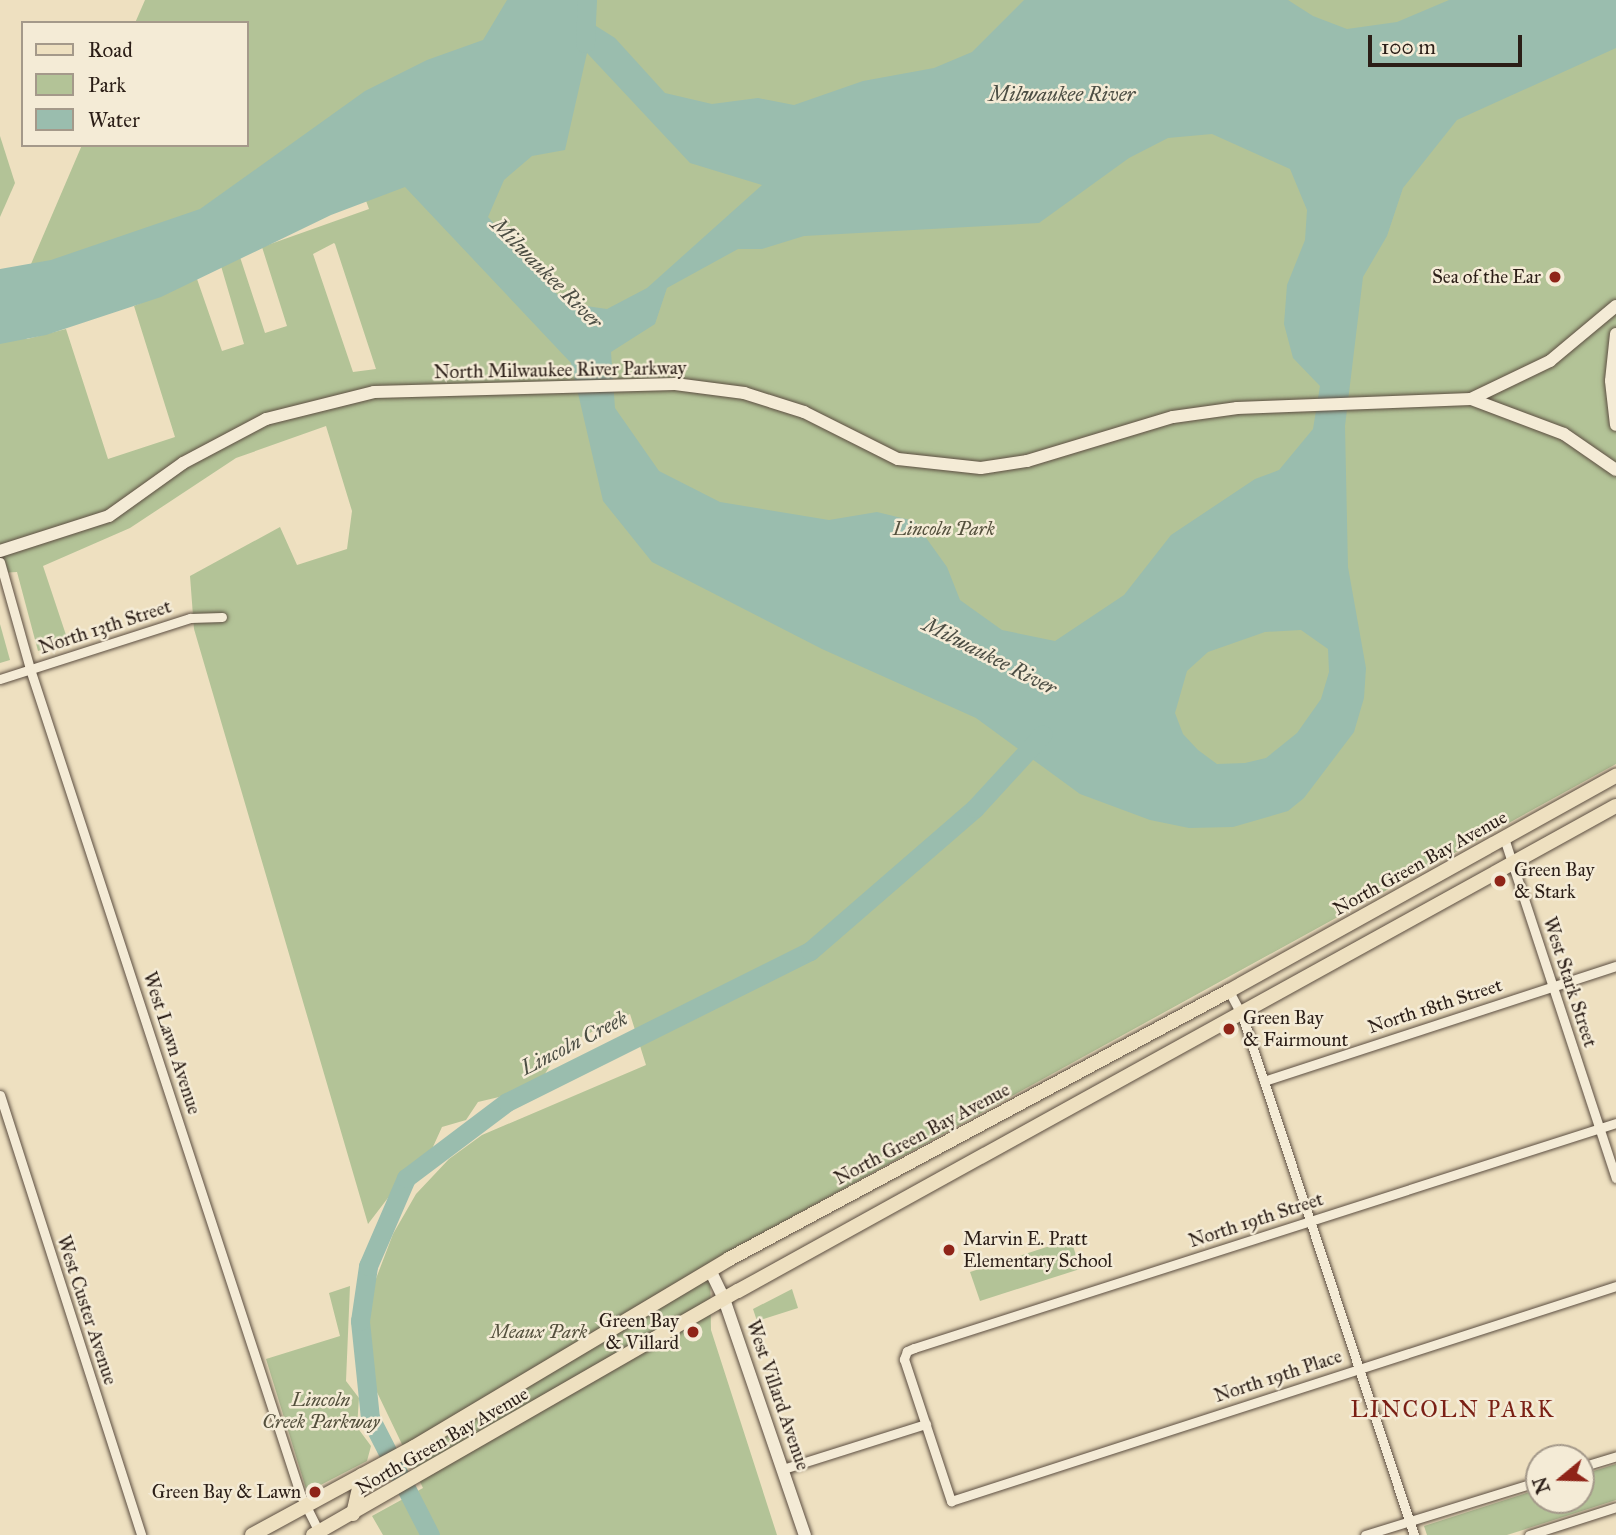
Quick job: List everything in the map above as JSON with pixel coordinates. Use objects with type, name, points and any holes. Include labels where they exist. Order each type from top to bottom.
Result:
[{"type":"main road","name":"North Green Bay Avenue","points":[[252,1535],[414,1447],[710,1270],[1229,991],[1616,776]]},
{"type":"main road","name":"North Green Bay Avenue","points":[[316,1533],[383,1498],[724,1299],[1616,806]]},
{"type":"main road","points":[[353,1514],[366,1474]]},
{"type":"street","name":"North Milwaukee River Parkway","points":[[1471,399],[1550,361],[1616,306]]},
{"type":"street","points":[[1616,334],[1611,381],[1616,425]]},
{"type":"street","name":"North Milwaukee River Parkway","points":[[0,551],[109,516],[219,441],[296,408],[374,392],[676,384],[744,393],[804,412],[898,459],[981,468],[1027,461],[1172,417],[1287,406],[1471,399],[1564,434],[1616,470]]},
{"type":"street","name":"West Lawn Avenue","points":[[0,562],[30,669],[304,1505],[316,1533]]},
{"type":"street","name":"North 13th Street","points":[[0,679],[190,618],[222,617]]},
{"type":"street","name":"West Stark Street","points":[[1504,838],[1616,1178]]},
{"type":"street","name":"North 18th Street","points":[[1264,1081],[1616,966]]},
{"type":"street","points":[[1229,991],[1242,1015],[1414,1535]]},
{"type":"street","name":"West Custer Avenue","points":[[0,1095],[141,1535]]},
{"type":"street","name":"North 19th Street","points":[[926,1424],[905,1359],[907,1351],[1616,1123]]},
{"type":"street","name":"West Villard Avenue","points":[[710,1270],[724,1299],[805,1535]]},
{"type":"street","name":"North 19th Place","points":[[926,1424],[951,1501],[1616,1286]]},
{"type":"street","points":[[783,1469],[926,1424]]},
{"type":"street","points":[[1595,1463],[1616,1456]]},
{"type":"street","points":[[1365,1535],[1525,1485]]},
{"type":"street","points":[[1529,1535],[1616,1507]]},
{"type":"green space","name":"Lincoln Park","points":[[145,0],[1616,0],[1616,764],[710,1262],[711,1330],[777,1535],[383,1535],[372,1516],[423,1488],[375,1388],[366,1349],[369,1297],[393,1234],[416,1194],[449,1159],[482,1135],[646,1065],[630,1014],[562,1046],[543,1077],[499,1097],[478,1102],[466,1120],[442,1127],[432,1149],[407,1173],[368,1224],[194,629],[190,576],[280,527],[297,565],[347,549],[352,511],[326,426],[236,458],[130,528],[43,566],[68,641],[38,651],[17,572],[0,573],[0,312],[27,339],[66,329],[108,459],[175,437],[134,306],[197,279],[222,351],[244,344],[221,266],[240,257],[265,333],[287,326],[262,247],[369,209],[365,198],[25,278],[81,147],[248,147],[248,21],[136,21]],"holes":[[[334,243],[376,369],[353,372],[313,254]]]},
{"type":"green space","points":[[0,136],[15,183],[0,217]]},
{"type":"green space","points":[[0,624],[10,660],[0,663]]},
{"type":"green space","points":[[1071,1239],[1080,1269],[980,1301],[970,1272]]},
{"type":"green space","name":"Lincoln Creek Parkway","points":[[350,1286],[346,1381],[359,1398],[357,1427],[371,1446],[367,1461],[307,1492],[266,1359],[340,1336],[329,1293]]},
{"type":"green space","points":[[792,1289],[798,1308],[757,1321],[753,1309]]},
{"type":"green space","points":[[1616,1464],[1616,1500],[1595,1507],[1595,1471]]},
{"type":"green space","points":[[1525,1494],[1525,1514],[1572,1514],[1507,1535],[1427,1535],[1424,1526]]},
{"type":"water","name":"Milwaukee River","points":[[507,0],[590,0],[585,19],[615,38],[665,93],[712,104],[758,98],[794,105],[863,81],[934,68],[972,52],[1024,0],[1288,0],[1313,16],[1347,29],[1397,22],[1449,0],[1616,0],[1616,48],[1457,120],[1403,188],[1387,236],[1363,277],[1345,426],[1348,567],[1366,668],[1364,698],[1354,732],[1304,798],[1288,811],[1233,827],[1189,828],[1150,820],[1080,794],[976,718],[822,649],[652,562],[603,501],[571,363],[405,187],[331,215],[161,297],[46,335],[0,344],[0,269],[51,260],[200,209],[365,91],[427,60],[483,40]],"holes":[[[587,53],[690,163],[762,185],[647,288],[607,309],[565,303],[488,217],[504,180],[532,156],[565,150]],[[1212,134],[1290,169],[1307,210],[1305,240],[1287,285],[1284,324],[1293,358],[1320,386],[1313,429],[1279,470],[1255,479],[1171,535],[1124,595],[1055,641],[1002,630],[960,600],[947,567],[914,521],[877,512],[829,520],[720,502],[659,471],[615,408],[611,352],[655,324],[667,288],[738,249],[762,249],[804,236],[1039,223],[1129,158],[1168,138]],[[1301,630],[1328,649],[1329,672],[1321,699],[1297,733],[1266,758],[1245,763],[1217,764],[1183,734],[1175,713],[1187,671],[1208,652],[1265,632]]]},
{"type":"waterway","name":"Milwaukee River","points":[[585,43],[587,0]]},
{"type":"waterway","name":"Lincoln Creek","points":[[430,1535],[370,1418],[360,1321],[368,1266],[406,1178],[507,1102],[810,951],[975,808],[1043,734]]},
{"type":"place","name":"Sea of the Ear","points":[[1555,277]]},
{"type":"place","name":"Green Bay & Stark","points":[[1500,881]]},
{"type":"place","name":"Green Bay & Fairmount","points":[[1229,1029]]},
{"type":"place","name":"Marvin E. Pratt Elementary School","points":[[949,1250]]},
{"type":"place","name":"Green Bay & Villard","points":[[693,1332]]},
{"type":"place","name":"Green Bay & Lawn","points":[[315,1492]]},
{"type":"district","name":"LINCOLN PARK","points":[[1453,1409]]},
{"type":"park label","name":"Meaux Park","points":[[539,1332]]}]
